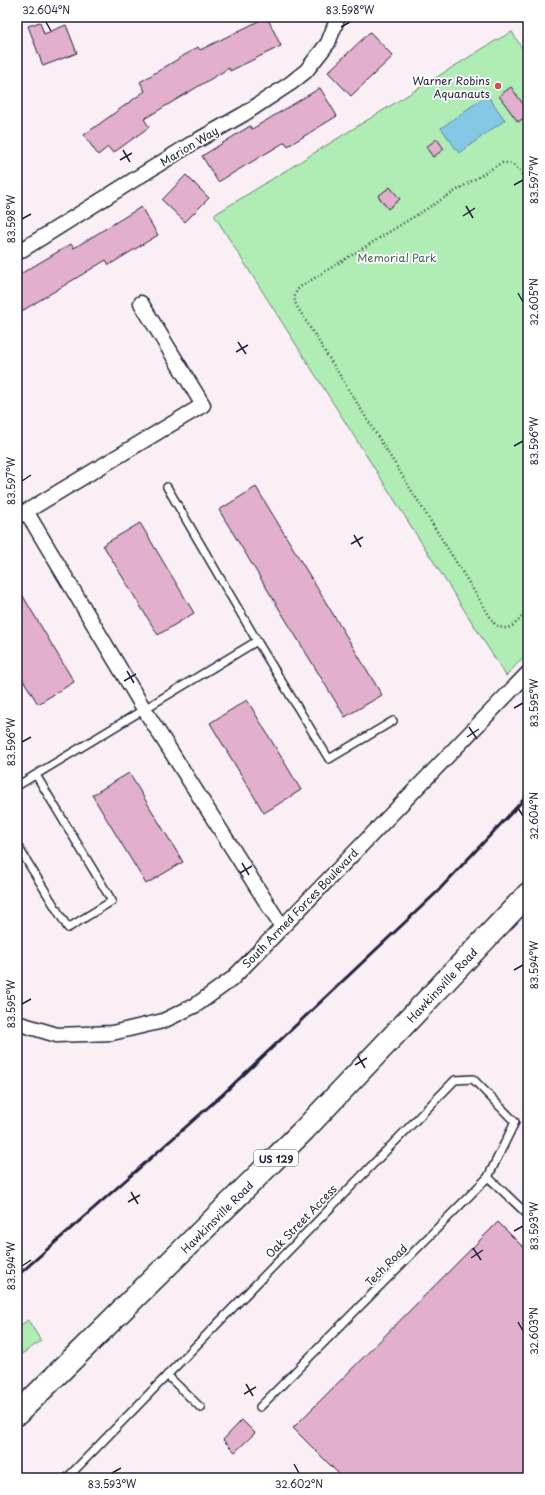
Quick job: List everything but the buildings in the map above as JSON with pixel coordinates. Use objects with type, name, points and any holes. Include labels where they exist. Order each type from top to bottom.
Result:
[{"type":"main road","name":"Hawkinsville Road","points":[[17,1414],[304,1130],[528,894]]},
{"type":"street","name":"Marion Way","points":[[17,253],[185,148],[250,110],[291,83],[306,71],[328,43],[338,17]]},
{"type":"street","points":[[141,303],[203,405],[22,514],[282,927]]},
{"type":"street","name":"South Armed Forces Boulevard","points":[[17,1023],[57,1035],[112,1033],[163,1021],[196,1005],[232,979],[528,673]]},
{"type":"lane","points":[[167,487],[257,641],[329,759],[393,721]]},
{"type":"lane","points":[[17,786],[257,641]]},
{"type":"lane","points":[[17,844],[68,928],[112,901],[36,774]]},
{"type":"lane","name":"Oak Street Access","points":[[67,1478],[455,1080],[473,1080],[515,1122],[488,1177]]},
{"type":"lane","points":[[488,1177],[528,1215]]},
{"type":"lane","name":"Tech Road","points":[[260,1407],[488,1177]]},
{"type":"lane","points":[[167,1375],[201,1408]]},
{"type":"path","points":[[528,185],[518,168],[513,164],[502,163],[300,288],[296,292],[294,298],[296,305],[494,623],[498,627],[504,629],[508,628],[513,626],[528,610]]},
{"type":"green space","name":"Memorial Park","points":[[512,32],[528,58],[528,652],[506,676],[214,215],[495,41]]},
{"type":"green space","points":[[28,1320],[41,1341],[17,1357],[17,1328]]},
{"type":"water","points":[[487,95],[505,120],[459,153],[441,128]]},
{"type":"railway","points":[[17,1276],[222,1095],[436,893],[528,795]]},
{"type":"place","name":"Warner Robins Aquanauts","points":[[498,86]]}]
